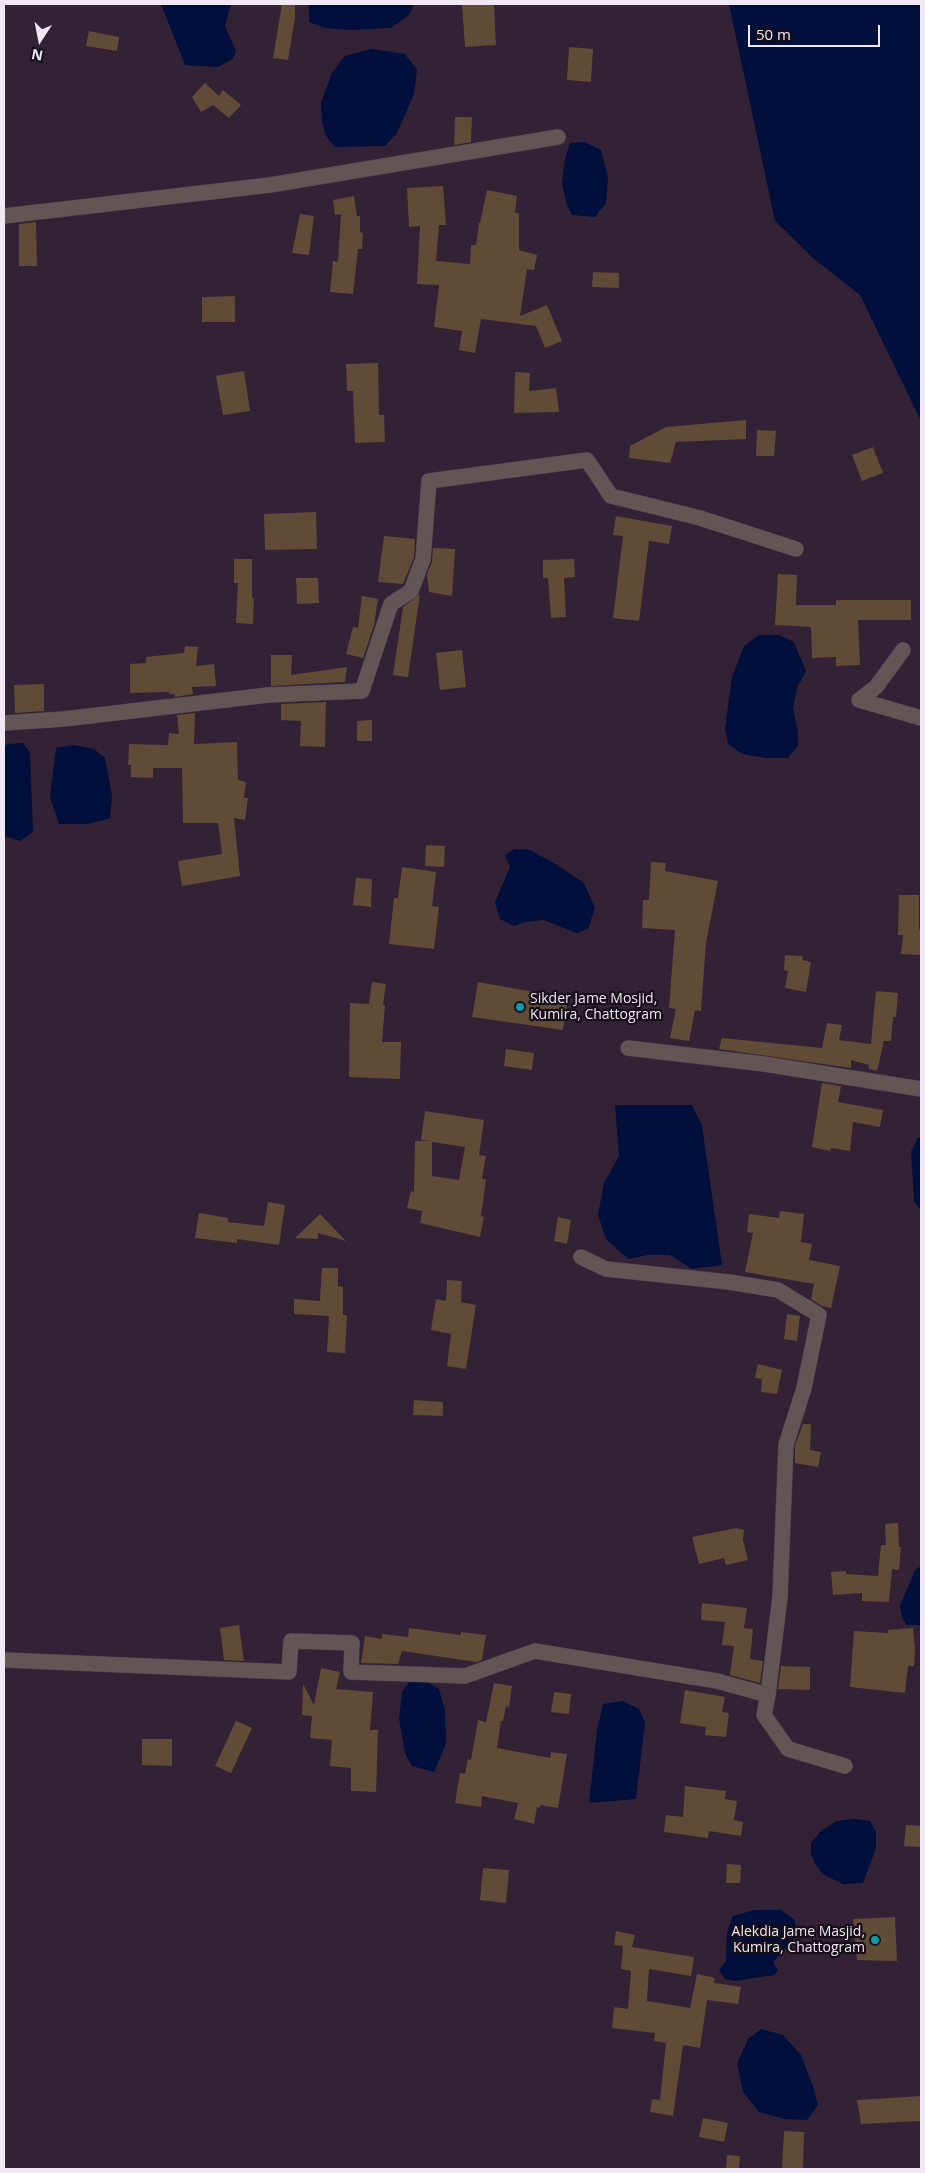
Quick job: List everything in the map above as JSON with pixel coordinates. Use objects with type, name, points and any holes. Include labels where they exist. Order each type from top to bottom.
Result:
[{"type":"street","points":[[4,216],[270,185],[558,137]]},
{"type":"street","points":[[4,723],[64,719],[268,695],[362,691],[391,604],[412,590],[423,559],[429,481],[587,460],[610,496],[700,518],[796,549]]},
{"type":"street","points":[[903,650],[876,686],[859,700],[921,718]]},
{"type":"street","points":[[628,1048],[764,1064],[921,1089]]},
{"type":"street","points":[[581,1256],[606,1270],[728,1282],[778,1290],[819,1315],[804,1388],[786,1445],[780,1597],[764,1715],[788,1749],[845,1766]]},
{"type":"street","points":[[4,1660],[289,1672],[291,1641],[352,1643],[350,1672],[465,1676],[535,1650],[717,1681],[768,1695]]},
{"type":"water","points":[[161,4],[231,4],[225,26],[236,51],[233,59],[218,67],[185,65]]},
{"type":"water","points":[[309,4],[414,4],[409,15],[391,28],[349,30],[325,28],[309,22]]},
{"type":"water","points":[[729,4],[921,4],[921,421],[860,295],[813,258],[775,221]]},
{"type":"water","points":[[371,49],[405,54],[417,70],[414,94],[397,133],[385,146],[335,147],[326,136],[322,121],[321,102],[332,73],[345,56]]},
{"type":"water","points":[[585,142],[601,150],[608,177],[606,203],[595,217],[572,215],[567,205],[562,183],[565,159],[570,143]]},
{"type":"water","points":[[759,635],[779,635],[794,642],[806,671],[797,688],[793,708],[798,732],[798,746],[788,758],[766,758],[742,754],[728,744],[725,729],[732,677],[744,646]]},
{"type":"water","points":[[23,743],[30,752],[33,832],[20,841],[4,836],[4,748],[7,744]]},
{"type":"water","points":[[73,745],[94,749],[105,758],[112,796],[110,818],[88,824],[59,824],[50,797],[56,748]]},
{"type":"water","points":[[514,849],[530,850],[584,883],[595,908],[588,929],[576,933],[544,920],[524,922],[514,926],[500,919],[495,902],[510,867],[505,855]]},
{"type":"water","points":[[615,1105],[692,1105],[702,1126],[722,1265],[692,1269],[670,1255],[648,1255],[628,1259],[606,1239],[598,1215],[604,1183],[619,1156]]},
{"type":"water","points":[[918,1137],[921,1137],[921,1211],[914,1201],[911,1152]]},
{"type":"water","points":[[921,1566],[921,1625],[907,1625],[902,1618],[900,1606],[915,1570]]},
{"type":"water","points":[[424,1680],[439,1689],[445,1710],[446,1744],[434,1772],[412,1766],[405,1753],[399,1719],[402,1692],[409,1682]]},
{"type":"water","points":[[623,1701],[639,1709],[645,1722],[636,1799],[589,1803],[597,1731],[603,1704]]},
{"type":"water","points":[[855,1819],[870,1821],[876,1832],[876,1848],[863,1883],[843,1884],[824,1875],[815,1864],[811,1854],[811,1843],[821,1831],[836,1821]]},
{"type":"water","points":[[754,1910],[781,1910],[795,1920],[795,1937],[773,1962],[778,1970],[774,1975],[735,1981],[725,1979],[719,1970],[726,1961],[727,1932],[733,1916]]},
{"type":"water","points":[[761,2029],[783,2035],[801,2055],[818,2105],[807,2120],[785,2119],[759,2112],[743,2092],[737,2064],[748,2039]]},
{"type":"building","points":[[282,4],[295,4],[295,17],[288,60],[273,58]]},
{"type":"building","points":[[462,4],[494,4],[496,45],[465,47]]},
{"type":"building","points":[[89,31],[119,37],[117,51],[86,46]]},
{"type":"building","points":[[569,47],[593,49],[591,82],[567,80]]},
{"type":"building","points":[[205,83],[219,96],[223,90],[241,105],[229,118],[213,105],[201,112],[192,97]]},
{"type":"building","points":[[455,117],[472,117],[471,142],[454,145]]},
{"type":"building","points":[[443,186],[446,225],[439,225],[436,261],[470,264],[471,245],[476,245],[487,190],[517,196],[515,213],[519,213],[519,250],[537,255],[534,270],[527,269],[520,316],[547,305],[562,341],[545,348],[536,326],[481,319],[475,353],[459,350],[462,331],[434,327],[439,285],[417,284],[420,226],[409,227],[407,188]]},
{"type":"building","points":[[354,196],[357,216],[360,216],[360,232],[363,233],[362,249],[358,249],[353,294],[330,292],[333,261],[338,262],[341,214],[335,215],[333,200]]},
{"type":"building","points":[[300,214],[314,216],[309,255],[292,253]]},
{"type":"building","points":[[36,222],[37,266],[19,266],[19,224]]},
{"type":"building","points":[[593,272],[619,273],[619,288],[592,287]]},
{"type":"building","points":[[235,296],[235,322],[202,322],[202,297]]},
{"type":"building","points":[[378,363],[379,415],[384,415],[385,442],[355,443],[353,391],[347,391],[346,364]]},
{"type":"building","points":[[244,371],[250,411],[223,415],[216,376]]},
{"type":"building","points":[[515,372],[530,373],[529,391],[556,388],[559,412],[514,413]]},
{"type":"building","points":[[746,420],[746,439],[676,442],[670,463],[629,458],[630,446],[666,427]]},
{"type":"building","points":[[757,430],[776,431],[774,456],[756,456]]},
{"type":"building","points":[[873,447],[883,473],[862,481],[852,455]]},
{"type":"building","points":[[316,512],[317,549],[265,550],[264,514]]},
{"type":"building","points":[[616,516],[672,526],[669,544],[649,541],[639,621],[613,618],[623,536],[613,535]]},
{"type":"building","points":[[384,536],[415,539],[414,557],[403,584],[378,582]]},
{"type":"building","points":[[433,548],[455,549],[452,596],[429,592],[427,574],[432,562]]},
{"type":"building","points":[[234,559],[252,559],[253,624],[236,623],[238,583],[234,583]]},
{"type":"building","points":[[574,559],[575,577],[564,578],[566,617],[551,618],[548,578],[543,578],[543,560]]},
{"type":"building","points":[[778,574],[797,575],[796,605],[836,605],[836,600],[911,600],[911,620],[858,620],[860,665],[836,666],[836,657],[812,658],[811,627],[775,625]]},
{"type":"building","points":[[296,578],[318,578],[319,603],[297,604]]},
{"type":"building","points":[[420,594],[408,677],[393,675],[403,607]]},
{"type":"building","points":[[362,596],[378,599],[374,625],[363,658],[346,654],[353,627],[358,628]]},
{"type":"building","points":[[185,646],[198,647],[196,666],[214,664],[216,686],[192,687],[193,694],[175,697],[174,694],[169,694],[169,692],[130,693],[130,664],[146,663],[146,657],[184,653]]},
{"type":"building","points":[[462,650],[466,687],[440,690],[436,653]]},
{"type":"building","points":[[271,655],[292,655],[291,675],[347,667],[345,682],[271,686]]},
{"type":"building","points":[[44,684],[44,711],[15,713],[14,685]]},
{"type":"building","points":[[326,702],[325,747],[300,746],[301,721],[281,720],[281,704]]},
{"type":"building","points":[[195,713],[194,744],[237,742],[238,780],[246,782],[244,798],[248,798],[245,820],[234,818],[240,876],[182,886],[178,861],[222,854],[218,823],[183,823],[182,768],[153,768],[153,778],[131,777],[131,765],[128,765],[129,744],[168,745],[169,733],[179,734],[177,715]]},
{"type":"building","points":[[372,720],[372,741],[357,741],[357,721]]},
{"type":"building","points":[[426,845],[445,846],[444,867],[425,866]]},
{"type":"building","points":[[651,862],[666,863],[665,871],[718,881],[706,943],[701,1011],[695,1010],[689,1041],[670,1038],[676,1009],[669,1008],[675,930],[642,928],[643,900],[649,900]]},
{"type":"building","points":[[402,867],[436,872],[432,906],[439,907],[434,949],[389,944],[394,898],[398,898]]},
{"type":"building","points":[[356,878],[372,879],[371,907],[353,905]]},
{"type":"building","points":[[899,895],[919,895],[921,955],[901,954],[903,935],[898,935]]},
{"type":"building","points":[[785,955],[803,956],[802,960],[811,962],[806,992],[785,988],[788,971],[784,970]]},
{"type":"building","points":[[372,982],[386,984],[383,1005],[385,1005],[382,1042],[401,1042],[400,1079],[349,1077],[350,1003],[369,1004]]},
{"type":"building","name":"Sikder Jame Mosjid, Kumira, Chattogram","points":[[478,982],[568,998],[563,1030],[472,1017]]},
{"type":"building","points":[[876,991],[898,993],[891,1041],[884,1041],[877,1071],[869,1069],[869,1065],[851,1060],[851,1068],[719,1049],[722,1038],[822,1048],[827,1023],[842,1025],[839,1040],[871,1044]]},
{"type":"building","points":[[506,1049],[534,1053],[532,1070],[504,1066]]},
{"type":"building","points":[[822,1083],[841,1086],[838,1102],[883,1110],[880,1127],[853,1122],[850,1151],[831,1148],[830,1151],[812,1147]]},
{"type":"building","points":[[425,1111],[484,1120],[479,1155],[486,1156],[482,1179],[486,1179],[481,1216],[484,1217],[480,1237],[420,1223],[422,1211],[407,1208],[411,1191],[414,1192],[415,1141],[431,1141],[421,1140]],"holes":[[[432,1142],[465,1147],[459,1180],[432,1176]]]},
{"type":"building","points":[[268,1202],[285,1205],[279,1245],[237,1239],[237,1243],[195,1238],[199,1213],[228,1218],[228,1222],[264,1226]]},
{"type":"building","points":[[780,1211],[804,1214],[801,1242],[812,1244],[809,1260],[840,1266],[831,1308],[822,1306],[811,1299],[814,1284],[745,1272],[753,1233],[747,1232],[749,1214],[779,1218]]},
{"type":"building","points":[[320,1214],[346,1241],[318,1233],[318,1239],[295,1238]]},
{"type":"building","points":[[558,1217],[571,1220],[567,1244],[554,1241]]},
{"type":"building","points":[[322,1268],[338,1268],[338,1286],[343,1287],[343,1315],[347,1315],[345,1353],[327,1352],[329,1316],[294,1314],[294,1299],[320,1301]]},
{"type":"building","points":[[447,1280],[462,1281],[461,1302],[476,1305],[466,1369],[447,1366],[451,1334],[431,1330],[436,1299],[446,1301]]},
{"type":"building","points":[[787,1314],[800,1316],[797,1341],[784,1339]]},
{"type":"building","points":[[758,1364],[782,1370],[777,1394],[761,1392],[762,1379],[755,1378]]},
{"type":"building","points":[[414,1400],[443,1402],[443,1416],[413,1415]]},
{"type":"building","points":[[803,1424],[811,1424],[810,1450],[821,1452],[818,1467],[795,1463],[795,1446]]},
{"type":"building","points":[[898,1523],[899,1547],[901,1547],[899,1570],[892,1569],[889,1602],[862,1601],[862,1593],[833,1595],[831,1572],[846,1571],[846,1574],[878,1576],[881,1545],[886,1545],[885,1524]]},
{"type":"building","points":[[736,1528],[744,1530],[743,1540],[748,1560],[726,1565],[724,1558],[699,1564],[692,1537]]},
{"type":"building","points":[[702,1603],[747,1608],[744,1628],[753,1629],[750,1659],[763,1661],[760,1683],[730,1675],[734,1646],[722,1645],[725,1622],[701,1620]]},
{"type":"building","points":[[239,1625],[244,1661],[224,1660],[220,1628]]},
{"type":"building","points":[[409,1628],[461,1635],[461,1632],[486,1635],[482,1660],[477,1662],[402,1651],[398,1664],[361,1663],[365,1636],[382,1639],[382,1634],[408,1637]]},
{"type":"building","points":[[913,1628],[914,1666],[908,1666],[905,1693],[850,1687],[854,1631],[888,1633],[888,1630]]},
{"type":"building","points":[[781,1666],[810,1667],[810,1690],[778,1689]]},
{"type":"building","points":[[321,1668],[340,1672],[336,1689],[373,1692],[370,1730],[378,1730],[376,1792],[351,1791],[351,1768],[330,1766],[332,1740],[310,1738],[312,1716],[302,1715],[303,1684],[314,1705]]},
{"type":"building","points":[[494,1683],[512,1686],[509,1707],[506,1706],[503,1721],[501,1721],[497,1748],[550,1758],[551,1752],[567,1754],[558,1808],[540,1805],[540,1808],[537,1807],[534,1824],[514,1819],[518,1803],[482,1796],[481,1807],[455,1803],[460,1773],[465,1774],[468,1759],[471,1760],[478,1720],[486,1722]]},
{"type":"building","points":[[685,1690],[725,1697],[722,1712],[729,1713],[726,1737],[705,1735],[706,1727],[680,1723]]},
{"type":"building","points":[[554,1692],[571,1694],[569,1714],[551,1712]]},
{"type":"building","points":[[236,1721],[252,1728],[231,1773],[215,1766]]},
{"type":"building","points":[[142,1739],[172,1739],[172,1766],[142,1765]]},
{"type":"building","points":[[685,1786],[726,1791],[725,1799],[737,1801],[734,1820],[743,1822],[741,1836],[709,1831],[708,1838],[664,1832],[666,1815],[683,1817]]},
{"type":"building","points":[[906,1825],[921,1826],[921,1847],[904,1846]]},
{"type":"building","points":[[727,1864],[741,1865],[740,1883],[726,1883]]},
{"type":"building","points":[[483,1868],[509,1870],[506,1903],[480,1900]]},
{"type":"building","name":"Alekdia Jame Masjid, Kumira, Chattogram","points":[[895,1917],[897,1961],[857,1960],[853,1919]]},
{"type":"building","points":[[616,1931],[635,1935],[632,1947],[694,1957],[691,1976],[649,1969],[647,2001],[690,2008],[697,1974],[715,1978],[714,1983],[741,1987],[738,2004],[707,2000],[700,2048],[683,2045],[673,2116],[650,2112],[652,2099],[660,2100],[666,2043],[654,2041],[655,2033],[612,2028],[614,2007],[628,2009],[631,1971],[621,1969],[623,1946],[614,1945]]},
{"type":"building","points":[[921,2096],[921,2121],[861,2124],[857,2100]]},
{"type":"building","points":[[703,2118],[728,2123],[724,2142],[699,2137]]},
{"type":"building","points":[[784,2131],[804,2132],[803,2169],[782,2169]]},
{"type":"building","points":[[727,2155],[740,2156],[739,2169],[726,2168]]},
{"type":"place","name":"Sikder Jame Mosjid, Kumira, Chattogram","points":[[520,1007]]},
{"type":"place","name":"Alekdia Jame Masjid, Kumira, Chattogram","points":[[875,1940]]}]
